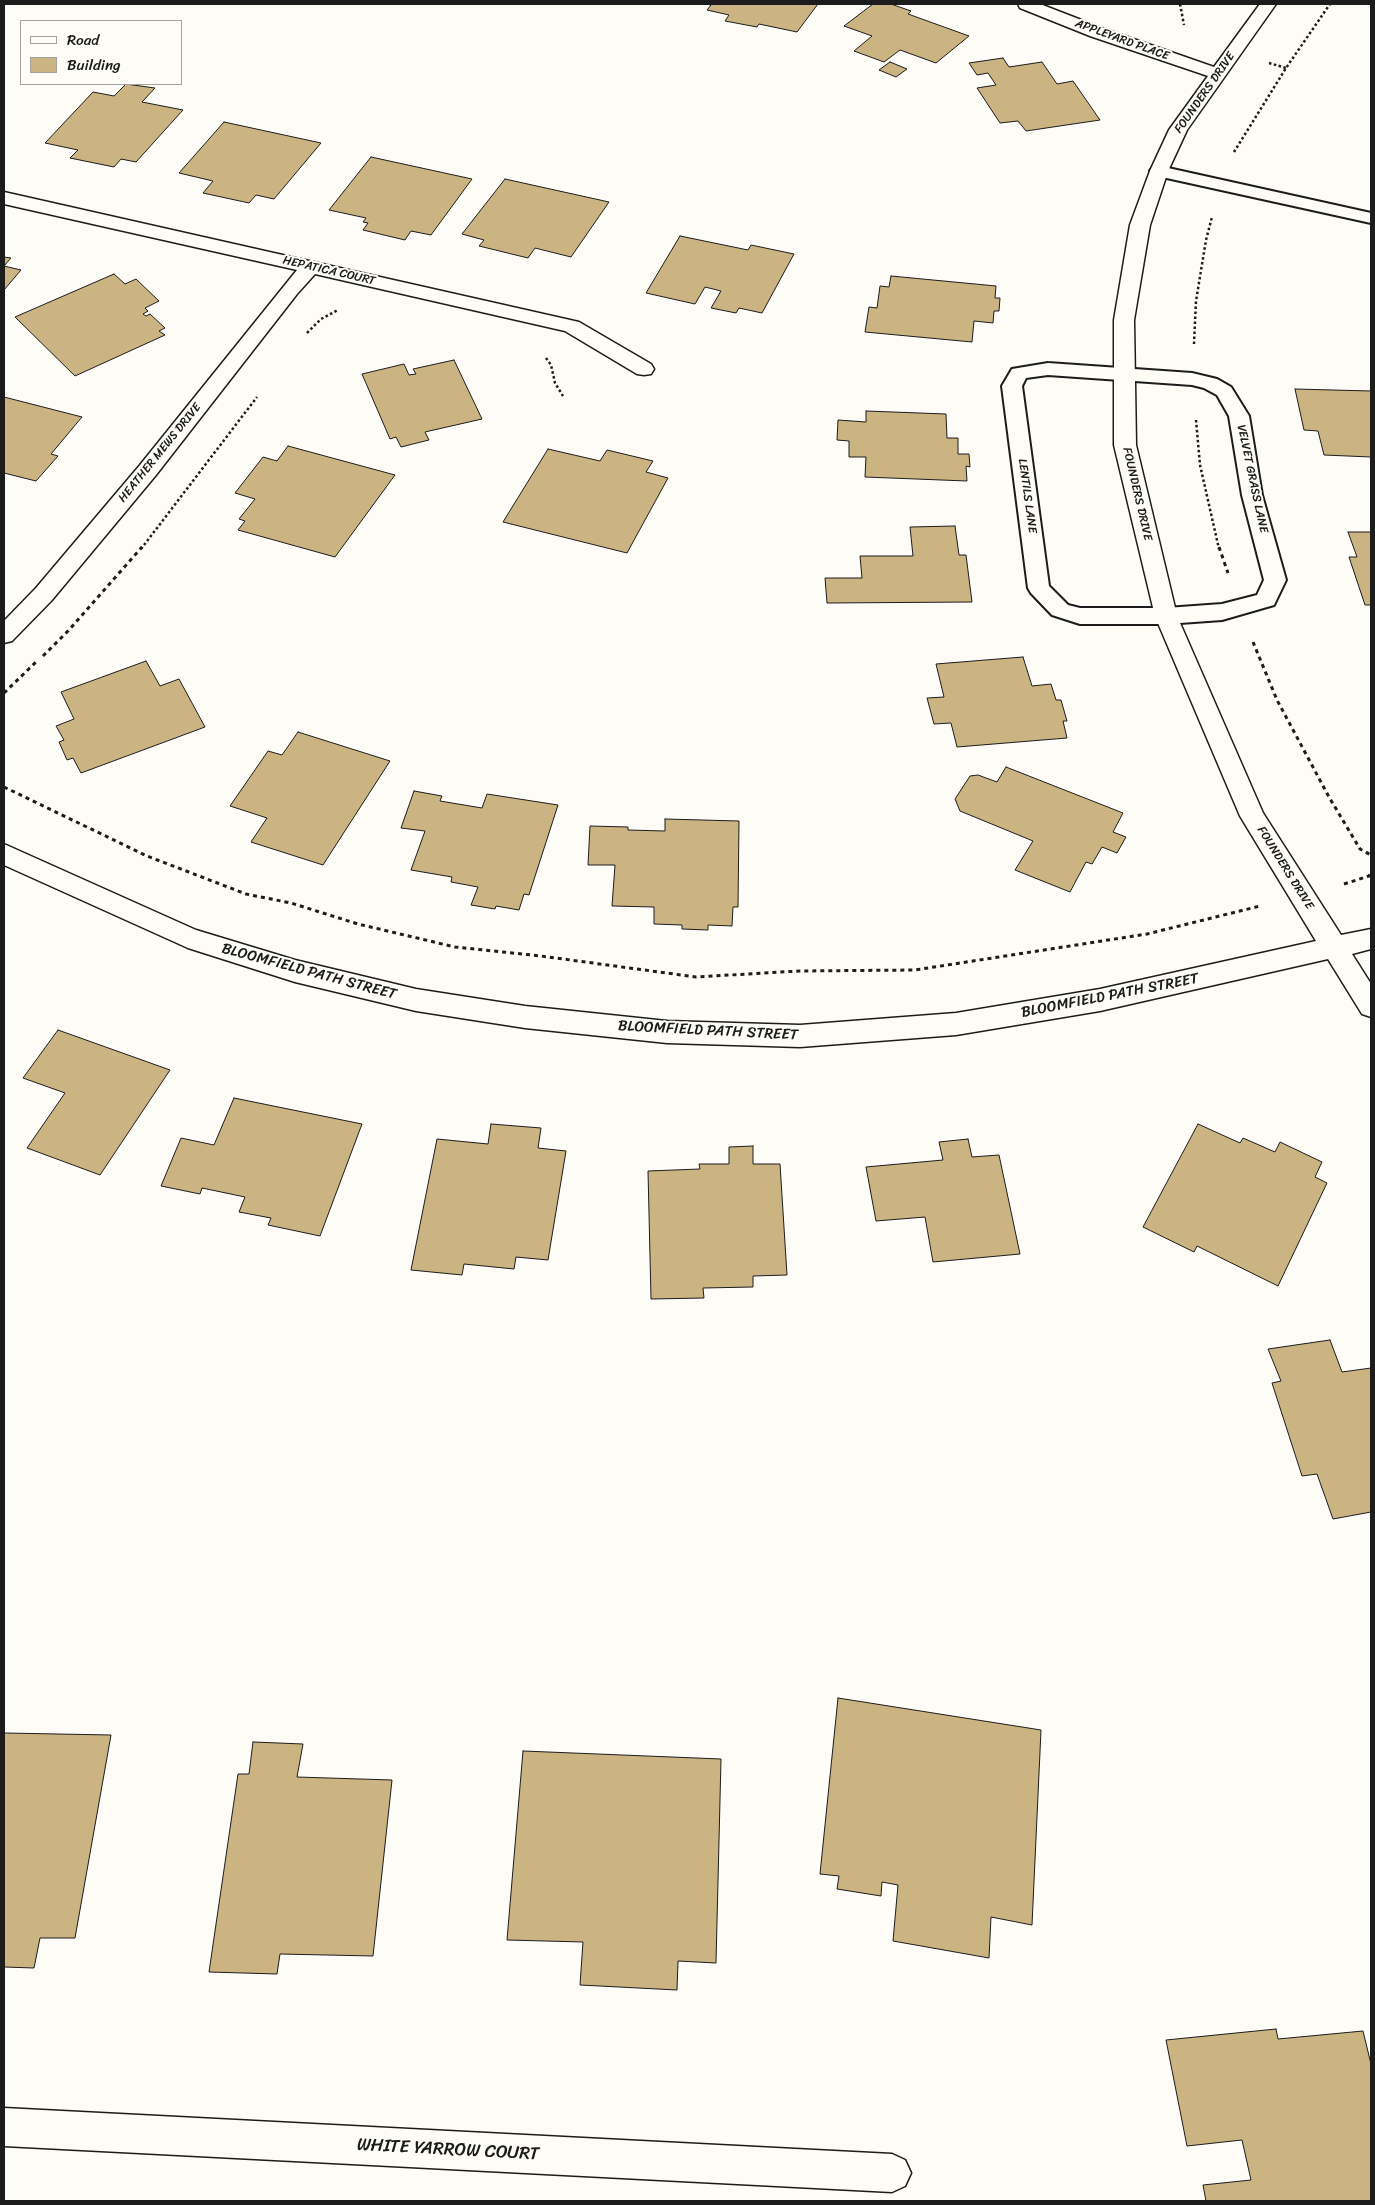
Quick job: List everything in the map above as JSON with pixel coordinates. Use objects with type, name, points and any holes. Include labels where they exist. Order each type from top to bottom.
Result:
[{"type":"street","name":"APPLEYARD PLACE","points":[[1026,4],[1096,32],[1219,74]]},
{"type":"street","name":"FOUNDERS DRIVE","points":[[1268,4],[1178,130],[1140,225],[1124,320],[1125,445],[1166,616],[1252,816],[1371,1006]]},
{"type":"street","name":"HEPATICA COURT","points":[[4,198],[572,326],[644,369]]},
{"type":"street","name":"HEATHER MEWS DRIVE","points":[[4,635],[44,594],[148,470],[290,290],[311,267]]},
{"type":"street","name":"BLOOMFIELD PATH STREET","points":[[4,854],[188,938],[295,971],[416,1000],[525,1017],[667,1032],[800,1036],[956,1024],[1100,1000],[1371,939]]},
{"type":"street","name":"WHITE YARROW COURT","points":[[4,2127],[892,2173]]},
{"type":"lane","points":[[1160,171],[1371,218]]},
{"type":"lane","name":"LENTILS LANE","points":[[1123,373],[1048,370],[1020,373],[1012,386],[1039,588],[1060,610],[1080,616],[1166,616]]},
{"type":"lane","name":"VELVET GRASS LANE","points":[[1123,373],[1192,379],[1210,383],[1224,391],[1239,416],[1252,495],[1275,580],[1266,600],[1240,608],[1166,616]]},
{"type":"path","points":[[1180,4],[1185,26]]},
{"type":"path","points":[[306,333],[321,319],[337,310],[346,309]]},
{"type":"path","points":[[544,355],[551,365],[556,383],[563,396]]},
{"type":"path","points":[[4,693],[69,630],[137,554],[258,396]]},
{"type":"path","points":[[4,787],[148,856],[246,894],[291,903],[358,924],[456,947],[541,956],[696,977],[790,971],[915,970],[1146,934],[1302,896],[1369,876],[1371,872]]},
{"type":"path","points":[[1369,876],[1371,880]]},
{"type":"building","points":[[705,4],[818,4],[797,32],[759,24],[757,27],[725,21],[729,15],[707,10],[711,5]]},
{"type":"building","points":[[873,4],[891,4],[911,11],[908,14],[969,36],[936,63],[900,50],[884,62],[854,51],[872,36],[844,26]]},
{"type":"building","points":[[1003,58],[1009,67],[1042,62],[1057,84],[1073,81],[1100,120],[1026,131],[1018,121],[1000,123],[977,88],[996,85],[988,73],[977,75],[969,63]]},
{"type":"building","points":[[890,62],[907,69],[896,77],[879,70]]},
{"type":"building","points":[[125,85],[155,88],[142,102],[183,110],[136,162],[121,159],[114,167],[70,158],[78,150],[45,143],[93,92],[114,96]]},
{"type":"building","points":[[224,122],[321,143],[274,199],[256,195],[249,203],[203,193],[213,181],[179,173]]},
{"type":"building","points":[[371,157],[472,179],[431,235],[411,231],[405,240],[363,230],[368,223],[363,222],[366,218],[329,210]]},
{"type":"building","points":[[505,179],[609,202],[571,257],[535,248],[528,258],[479,246],[484,240],[462,234]]},
{"type":"building","points":[[680,236],[748,250],[751,245],[794,254],[762,313],[739,308],[736,313],[711,308],[721,291],[705,287],[695,304],[646,293]]},
{"type":"building","points":[[4,257],[11,258],[4,266]]},
{"type":"building","points":[[4,266],[21,270],[4,290]]},
{"type":"building","points":[[114,274],[125,284],[136,279],[159,301],[145,308],[148,311],[143,314],[146,316],[150,314],[165,328],[159,331],[165,335],[75,376],[15,317]]},
{"type":"building","points":[[891,276],[996,286],[995,298],[1000,298],[999,311],[994,311],[993,323],[974,321],[972,342],[865,332],[869,307],[877,308],[880,286],[889,287]]},
{"type":"building","points":[[454,360],[482,419],[425,432],[429,440],[401,447],[396,437],[390,439],[362,374],[404,364],[409,375],[416,374],[413,369]]},
{"type":"building","points":[[1295,389],[1371,391],[1371,457],[1324,455],[1318,431],[1304,430]]},
{"type":"building","points":[[4,397],[82,417],[51,454],[58,456],[36,481],[4,473]]},
{"type":"building","points":[[866,411],[946,414],[947,438],[958,438],[958,454],[969,454],[970,467],[966,466],[967,481],[865,477],[866,457],[849,457],[849,441],[837,440],[838,420],[866,422]]},
{"type":"building","points":[[288,446],[395,475],[335,557],[238,530],[245,521],[239,519],[255,499],[235,493],[263,457],[277,461]]},
{"type":"building","points":[[548,449],[600,461],[607,450],[653,461],[646,472],[668,478],[627,553],[503,522]]},
{"type":"building","points":[[955,526],[959,555],[966,555],[972,602],[827,603],[825,578],[862,578],[860,556],[913,556],[910,527]]},
{"type":"building","points":[[1348,532],[1371,532],[1371,605],[1365,605],[1349,557],[1357,557]]},
{"type":"building","points":[[1023,657],[1032,686],[1051,684],[1056,700],[1061,700],[1067,721],[1063,721],[1067,738],[957,747],[951,723],[934,724],[927,698],[944,697],[936,664]]},
{"type":"building","points":[[146,661],[160,686],[179,679],[205,727],[81,773],[73,758],[67,760],[59,742],[64,740],[56,726],[74,719],[61,692]]},
{"type":"building","points":[[298,732],[390,761],[323,865],[251,842],[267,818],[230,806],[268,751],[282,755]]},
{"type":"building","points":[[1006,767],[1123,813],[1113,832],[1126,837],[1117,853],[1102,847],[1092,864],[1086,862],[1070,892],[1015,870],[1033,841],[960,811],[955,799],[970,776],[978,775],[997,782]]},
{"type":"building","points":[[414,791],[442,796],[440,801],[482,808],[487,794],[558,805],[529,895],[524,894],[519,910],[496,906],[495,909],[471,905],[478,887],[451,882],[452,877],[411,870],[425,831],[401,828]]},
{"type":"building","points":[[665,819],[739,821],[738,907],[733,907],[732,926],[708,925],[708,930],[682,929],[682,925],[654,924],[654,907],[612,906],[615,865],[588,865],[590,826],[628,827],[628,830],[665,831]]},
{"type":"building","points":[[58,1030],[170,1070],[100,1175],[27,1148],[65,1093],[23,1078]]},
{"type":"building","points":[[234,1098],[362,1124],[320,1236],[268,1225],[271,1218],[239,1212],[245,1197],[202,1188],[200,1194],[161,1186],[181,1138],[214,1145]]},
{"type":"building","points":[[491,1124],[541,1128],[538,1148],[566,1151],[548,1260],[516,1257],[514,1269],[464,1264],[462,1275],[411,1270],[437,1139],[488,1144]]},
{"type":"building","points":[[1198,1124],[1240,1143],[1243,1138],[1275,1152],[1280,1142],[1322,1162],[1315,1177],[1327,1183],[1278,1286],[1197,1246],[1194,1252],[1143,1227]]},
{"type":"building","points":[[968,1139],[972,1157],[999,1155],[1020,1254],[933,1262],[925,1217],[876,1221],[866,1167],[943,1160],[939,1142]]},
{"type":"building","points":[[753,1146],[753,1164],[780,1164],[787,1275],[753,1276],[753,1287],[703,1288],[704,1298],[651,1299],[648,1171],[700,1169],[699,1164],[729,1164],[729,1147]]},
{"type":"building","points":[[1330,1340],[1342,1372],[1371,1368],[1371,1512],[1333,1519],[1317,1474],[1302,1476],[1272,1383],[1281,1381],[1268,1349]]},
{"type":"building","points":[[838,1698],[1041,1730],[1032,1925],[991,1917],[989,1958],[893,1941],[898,1885],[882,1882],[881,1896],[837,1889],[839,1876],[820,1874]]},
{"type":"building","points":[[4,1733],[111,1735],[75,1938],[40,1938],[34,1968],[4,1967]]},
{"type":"building","points":[[253,1742],[303,1744],[297,1777],[392,1780],[373,1956],[280,1954],[277,1974],[209,1972],[238,1774],[249,1774]]},
{"type":"building","points":[[523,1751],[721,1759],[716,1963],[678,1961],[677,1990],[580,1985],[583,1942],[507,1940]]},
{"type":"building","points":[[1276,2029],[1278,2039],[1363,2031],[1371,2064],[1371,2201],[1206,2201],[1203,2185],[1251,2180],[1242,2140],[1187,2146],[1166,2040]]}]
